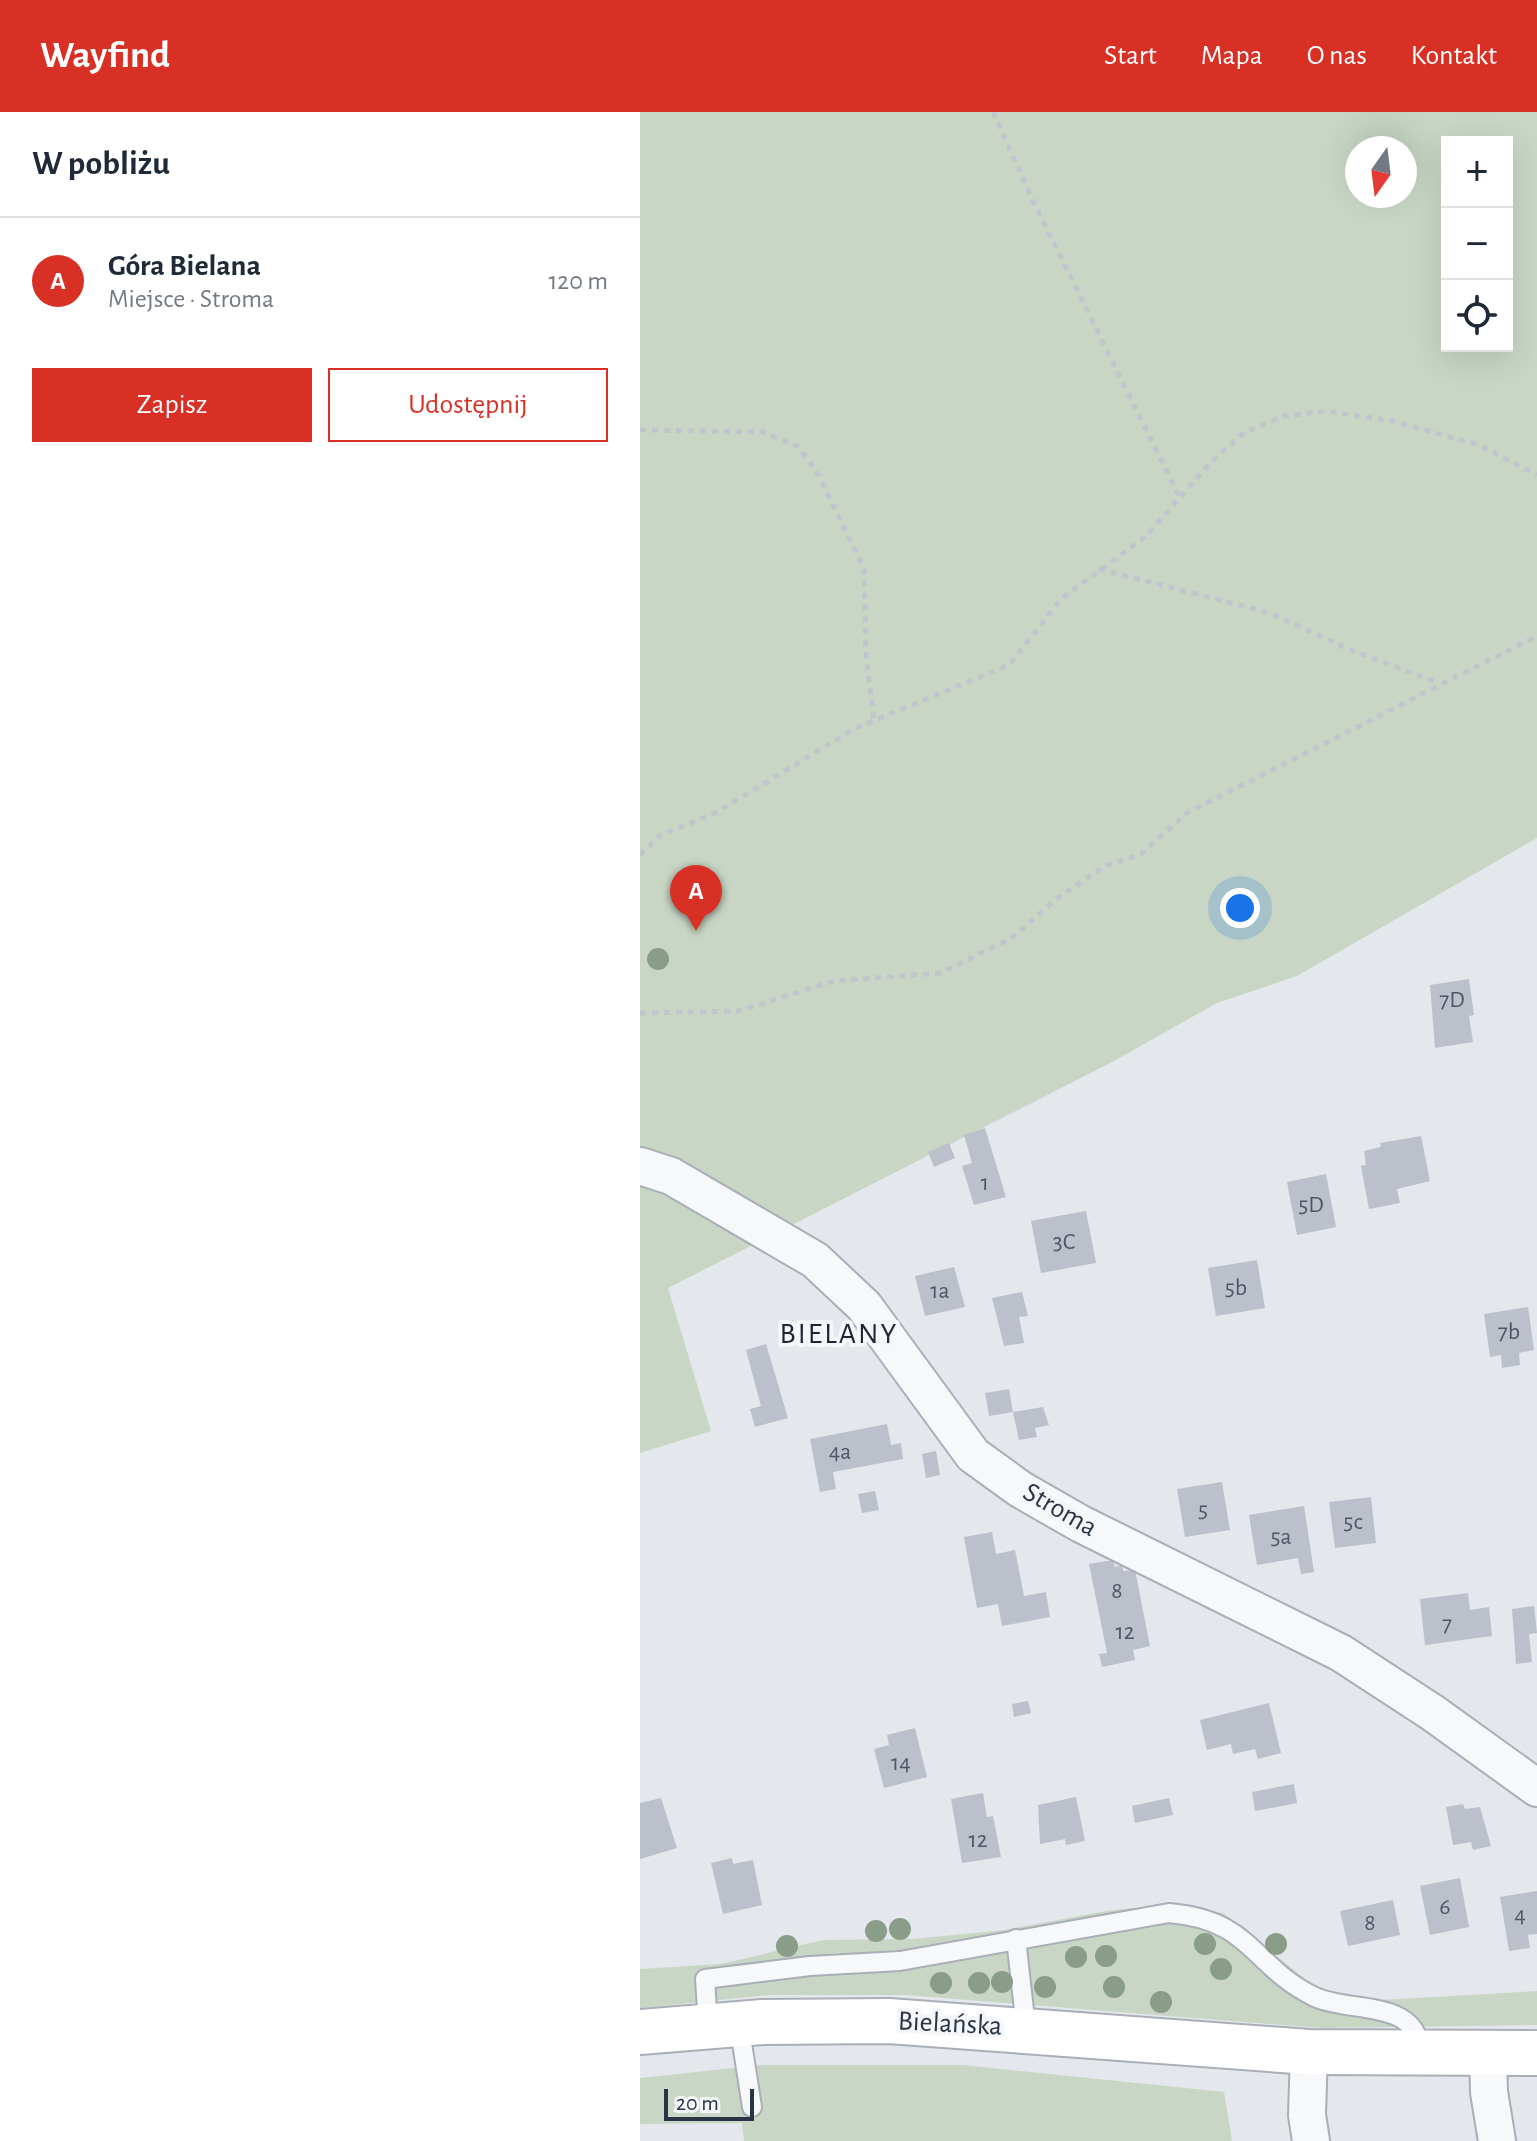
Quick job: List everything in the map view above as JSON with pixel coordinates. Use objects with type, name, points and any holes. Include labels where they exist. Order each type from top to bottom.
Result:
[{"type":"street","name":"Stroma","points":[[640,1166],[671,1176],[815,1260],[864,1306],[973,1455],[1020,1489],[1081,1524],[1341,1653],[1433,1713],[1537,1788]]},
{"type":"street","name":"Bielańska","points":[[640,2032],[724,2024],[889,2021],[1022,2028],[1309,2052],[1537,2053]]},
{"type":"street","points":[[1309,2052],[1307,2115],[1311,2141]]},
{"type":"street","points":[[1488,2053],[1489,2092],[1497,2141]]},
{"type":"lane","points":[[752,2107],[705,1979],[810,1966],[900,1961],[1169,1913],[1197,1916],[1219,1923],[1315,1997],[1387,2012],[1407,2020],[1419,2035],[1419,2054]]},
{"type":"lane","points":[[1016,1939],[1024,2010],[1022,2028]]},
{"type":"path","points":[[993,112],[1035,205],[1180,498]]},
{"type":"path","points":[[640,855],[659,836],[717,812],[794,763],[874,720],[1009,665],[1062,598],[1145,537],[1214,459],[1245,432],[1284,416],[1326,411],[1392,421],[1479,445],[1537,475]]},
{"type":"path","points":[[640,430],[763,432],[799,447],[819,476],[864,569],[866,656],[874,720]]},
{"type":"path","points":[[1098,569],[1270,613],[1348,649],[1439,683]]},
{"type":"path","points":[[640,1013],[739,1011],[834,981],[941,973],[1013,937],[1056,899],[1103,867],[1141,854],[1187,813],[1537,636]]},
{"type":"green space","points":[[640,112],[1537,112],[1537,838],[1297,976],[1217,1003],[1114,1061],[668,1288],[711,1431],[640,1453]]},
{"type":"green space","points":[[1170,1904],[1223,1913],[1320,1991],[1380,2000],[1537,1991],[1537,2025],[1320,2028],[906,1995],[770,1995],[640,2008],[640,1969],[721,1964],[823,1940],[913,1939],[1004,1930],[1106,1911]]},
{"type":"green space","points":[[762,2065],[962,2065],[1224,2092],[1232,2141],[744,2141],[742,2123],[640,2124],[640,2078]]},
{"type":"building","points":[[1469,979],[1474,1015],[1469,1016],[1473,1042],[1435,1048],[1430,985]]},
{"type":"building","points":[[985,1128],[1006,1197],[974,1205],[962,1166],[972,1163],[964,1135]]},
{"type":"building","points":[[1421,1136],[1430,1181],[1397,1189],[1400,1203],[1369,1209],[1361,1166],[1366,1165],[1364,1151],[1381,1147],[1380,1143]]},
{"type":"building","points":[[949,1143],[955,1158],[934,1167],[928,1152]]},
{"type":"building","points":[[1326,1174],[1336,1227],[1297,1235],[1287,1182]]},
{"type":"building","points":[[1086,1211],[1096,1263],[1041,1273],[1031,1221]]},
{"type":"building","points":[[1257,1260],[1265,1308],[1216,1316],[1208,1268]]},
{"type":"building","points":[[954,1267],[965,1307],[925,1316],[915,1276]]},
{"type":"building","points":[[1022,1292],[1028,1316],[1019,1317],[1024,1343],[1004,1346],[992,1298]]},
{"type":"building","points":[[1528,1307],[1534,1350],[1519,1353],[1520,1365],[1502,1368],[1501,1355],[1490,1357],[1484,1314]]},
{"type":"building","points":[[793,1320],[795,1342],[781,1344],[779,1322]]},
{"type":"building","points":[[766,1344],[788,1418],[755,1427],[750,1409],[761,1406],[746,1350]]},
{"type":"building","points":[[1009,1389],[1013,1412],[989,1416],[985,1393]]},
{"type":"building","points":[[1043,1407],[1049,1425],[1035,1428],[1037,1437],[1019,1440],[1013,1412]]},
{"type":"building","points":[[887,1424],[891,1445],[901,1443],[903,1459],[833,1472],[836,1489],[820,1492],[810,1439]]},
{"type":"building","points":[[936,1451],[940,1475],[926,1478],[922,1454]]},
{"type":"building","points":[[1222,1482],[1230,1530],[1185,1537],[1177,1489]]},
{"type":"building","points":[[875,1491],[879,1510],[862,1513],[858,1494]]},
{"type":"building","points":[[1371,1497],[1376,1543],[1335,1548],[1329,1502]]},
{"type":"building","points":[[1304,1506],[1314,1572],[1301,1574],[1298,1558],[1257,1565],[1249,1515]]},
{"type":"building","points":[[992,1532],[996,1554],[1015,1550],[1024,1596],[1046,1592],[1050,1617],[1002,1626],[998,1604],[977,1608],[964,1537]]},
{"type":"building","points":[[1113,1560],[1115,1567],[1122,1565],[1123,1571],[1135,1570],[1150,1646],[1133,1650],[1135,1660],[1102,1667],[1099,1654],[1107,1653],[1089,1564]]},
{"type":"building","points":[[1468,1593],[1470,1610],[1489,1607],[1492,1636],[1425,1645],[1420,1599]]},
{"type":"building","points":[[1534,1606],[1537,1633],[1529,1634],[1532,1662],[1516,1664],[1512,1609]]},
{"type":"building","points":[[1028,1701],[1031,1713],[1014,1717],[1012,1704]]},
{"type":"building","points":[[1269,1703],[1281,1753],[1258,1759],[1255,1749],[1233,1754],[1231,1744],[1207,1750],[1200,1720]]},
{"type":"building","points":[[915,1728],[927,1777],[884,1788],[874,1749],[889,1745],[887,1735]]},
{"type":"building","points":[[1294,1784],[1297,1803],[1255,1811],[1252,1792]]},
{"type":"building","points":[[983,1793],[987,1817],[993,1816],[1001,1857],[962,1863],[951,1799]]},
{"type":"building","points":[[1076,1797],[1085,1841],[1066,1845],[1065,1839],[1040,1844],[1038,1805]]},
{"type":"building","points":[[661,1798],[677,1848],[640,1859],[640,1803]]},
{"type":"building","points":[[1169,1798],[1173,1815],[1135,1823],[1132,1806]]},
{"type":"building","points":[[1463,1804],[1465,1809],[1480,1807],[1491,1846],[1473,1850],[1471,1842],[1453,1845],[1446,1807]]},
{"type":"building","points":[[732,1858],[733,1864],[753,1860],[762,1905],[723,1914],[711,1863]]},
{"type":"building","points":[[1460,1878],[1469,1927],[1430,1935],[1420,1886]]},
{"type":"building","points":[[1537,1891],[1537,1934],[1528,1935],[1530,1948],[1509,1951],[1500,1897]]},
{"type":"building","points":[[1393,1900],[1400,1935],[1348,1946],[1340,1911]]},
{"type":"place","name":"Góra Bielana","points":[[696,931]]},
{"type":"district","name":"BIELANY","points":[[839,1334]]}]
